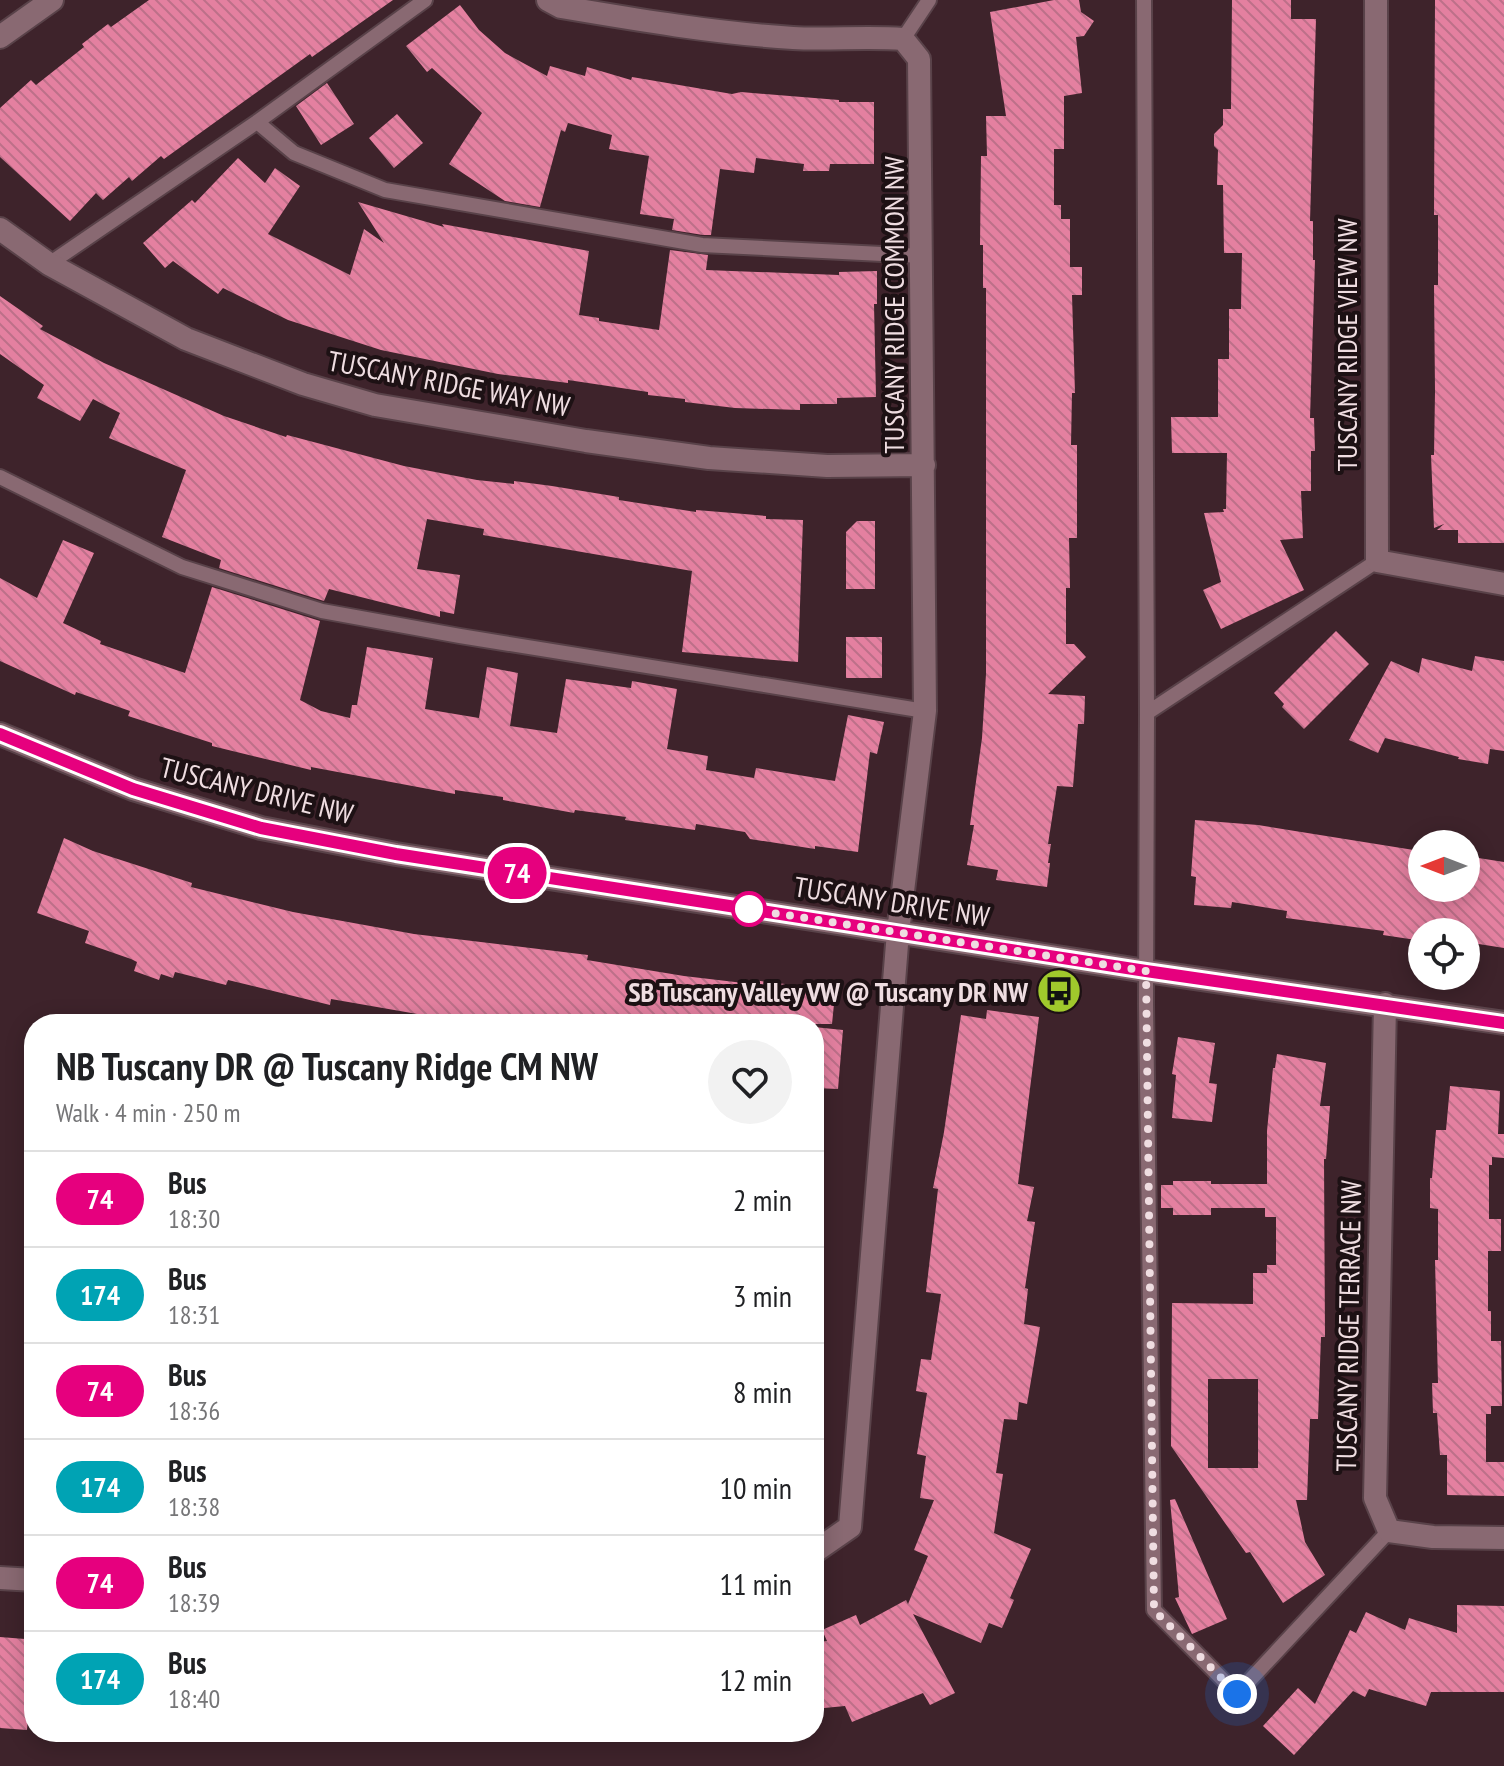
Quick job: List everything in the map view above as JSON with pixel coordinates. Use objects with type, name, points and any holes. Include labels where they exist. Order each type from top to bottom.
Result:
[{"type":"street","points":[[0,37],[52,0]]},
{"type":"street","points":[[548,0],[561,7],[724,32],[796,38],[867,36],[903,39]]},
{"type":"street","name":"TUSCANY RIDGE VIEW NW","points":[[1376,0],[1377,561]]},
{"type":"street","name":"TUSCANY RIDGE COMMON NW","points":[[824,1545],[850,1527],[898,932],[925,711],[919,59],[903,39]]},
{"type":"street","name":"TUSCANY RIDGE WAY NW","points":[[0,229],[49,264],[186,339],[303,384],[375,405],[586,441],[709,458],[827,466],[924,465]]},
{"type":"street","points":[[1377,561],[1504,584]]},
{"type":"street","name":"TUSCANY DRIVE NW","points":[[0,734],[133,789],[261,828],[412,857],[1504,1023]]},
{"type":"street","name":"TUSCANY RIDGE TERRACE NW","points":[[1385,1004],[1375,1498],[1389,1531]]},
{"type":"street","points":[[1389,1531],[1433,1537],[1504,1538]]},
{"type":"street","points":[[0,1578],[24,1579]]},
{"type":"lane","points":[[49,264],[257,122],[425,0]]},
{"type":"lane","points":[[903,39],[929,0]]},
{"type":"lane","points":[[1144,0],[1146,971],[1154,1610],[1237,1694],[1389,1531]]},
{"type":"lane","points":[[257,122],[294,153],[385,190],[702,245],[922,256]]},
{"type":"lane","points":[[0,477],[182,567],[322,611],[925,711]]},
{"type":"lane","points":[[1147,713],[1377,561]]},
{"type":"building","points":[[149,0],[393,0],[312,57],[310,54],[164,159],[161,156],[132,181],[129,177],[103,200],[96,193],[70,221],[0,157],[0,108],[31,80],[36,85],[108,24],[111,27]]},
{"type":"building","points":[[1054,0],[1079,0],[1081,12],[1094,21],[1084,36],[1076,37],[1082,93],[1064,96],[1064,149],[1054,149],[1054,205],[1061,205],[1061,219],[1070,219],[1070,267],[1082,267],[1082,295],[1072,295],[1075,393],[1072,393],[1071,445],[1077,445],[1077,538],[1069,538],[1070,588],[1066,588],[1066,644],[1074,644],[1086,657],[1048,694],[1085,696],[1084,724],[1078,724],[1073,787],[1057,786],[1048,844],[1051,844],[1047,887],[996,880],[998,870],[967,865],[974,825],[970,825],[982,738],[986,674],[986,288],[983,288],[983,245],[980,245],[981,156],[987,156],[986,116],[1006,116],[990,12]]},
{"type":"building","points":[[1232,0],[1291,0],[1291,19],[1316,19],[1310,221],[1313,221],[1315,260],[1310,418],[1314,418],[1315,451],[1311,451],[1311,491],[1301,491],[1303,538],[1280,540],[1304,590],[1221,629],[1203,590],[1221,582],[1204,513],[1224,512],[1223,509],[1226,509],[1227,453],[1172,453],[1171,417],[1218,417],[1218,359],[1229,359],[1229,309],[1241,309],[1242,253],[1224,253],[1223,185],[1217,185],[1218,150],[1214,146],[1214,134],[1223,125],[1223,109],[1231,109]]},
{"type":"building","points":[[1435,0],[1504,0],[1504,543],[1458,543],[1458,530],[1437,530],[1444,524],[1434,528],[1431,455],[1434,455],[1434,285],[1438,285],[1438,215],[1434,215]]},
{"type":"building","points":[[460,5],[479,30],[505,53],[547,76],[550,66],[585,76],[587,67],[631,80],[632,77],[732,94],[741,92],[839,102],[874,102],[874,164],[830,164],[829,171],[803,171],[804,164],[756,158],[754,173],[720,169],[711,235],[703,235],[672,230],[674,219],[640,214],[649,156],[609,149],[612,135],[568,123],[565,132],[561,130],[540,207],[505,201],[449,164],[482,113],[432,68],[427,72],[406,46]]},
{"type":"building","points":[[327,83],[354,124],[321,145],[296,106]]},
{"type":"building","points":[[397,114],[423,143],[394,168],[369,138]]},
{"type":"building","points":[[238,158],[265,183],[275,168],[300,186],[268,234],[350,275],[364,229],[384,243],[358,202],[444,227],[442,224],[589,251],[579,315],[599,318],[599,321],[659,330],[670,250],[708,255],[706,270],[839,275],[839,272],[877,271],[877,304],[874,304],[876,397],[837,398],[837,404],[800,404],[800,410],[735,408],[568,380],[568,383],[498,374],[381,350],[288,320],[223,288],[218,294],[173,261],[165,268],[143,243],[192,200],[195,203]]},
{"type":"building","points":[[0,296],[43,326],[40,329],[104,363],[224,416],[286,437],[477,480],[552,486],[696,512],[803,520],[798,662],[682,652],[692,571],[483,535],[484,529],[427,519],[417,569],[460,575],[454,614],[440,611],[440,617],[329,589],[324,601],[219,568],[221,560],[162,537],[186,470],[109,438],[120,413],[93,399],[80,421],[37,398],[44,385],[0,354]]},
{"type":"building","points":[[857,521],[875,521],[875,589],[846,589],[846,532]]},
{"type":"building","points":[[63,540],[94,553],[63,623],[101,641],[100,644],[185,673],[212,587],[320,621],[300,700],[321,711],[350,718],[352,705],[357,705],[367,647],[433,658],[425,709],[479,718],[487,667],[518,673],[510,726],[557,733],[566,679],[631,688],[632,681],[677,689],[667,749],[708,756],[706,770],[754,778],[756,768],[835,781],[848,715],[884,722],[877,754],[870,752],[858,852],[750,839],[745,832],[696,824],[695,830],[625,820],[626,817],[575,810],[574,813],[503,800],[503,797],[455,790],[455,794],[311,767],[311,770],[212,746],[212,743],[128,716],[130,711],[76,692],[75,695],[0,661],[0,578],[37,598]]},
{"type":"building","points":[[1336,631],[1369,664],[1304,729],[1282,707],[1284,704],[1274,693]]},
{"type":"building","points":[[846,637],[882,637],[882,678],[846,678]]},
{"type":"building","points":[[1475,656],[1504,661],[1504,751],[1490,749],[1488,764],[1458,759],[1385,738],[1378,753],[1349,740],[1391,661],[1419,673],[1422,658],[1472,671]]},
{"type":"building","points":[[1195,820],[1258,825],[1408,849],[1408,902],[1480,902],[1480,858],[1504,862],[1504,948],[1480,944],[1480,918],[1408,918],[1408,939],[1383,935],[1384,931],[1286,918],[1287,911],[1232,902],[1231,908],[1194,905],[1196,877],[1191,876]]},
{"type":"building","points":[[64,838],[93,851],[192,883],[191,887],[293,912],[414,934],[588,955],[587,960],[684,976],[752,984],[753,980],[785,984],[784,990],[835,994],[832,1024],[824,1024],[824,1014],[417,1014],[331,999],[330,1005],[228,980],[226,985],[175,972],[173,978],[161,974],[159,980],[134,971],[137,962],[131,959],[85,943],[89,931],[37,913]]},
{"type":"building","points":[[987,1010],[1039,1017],[1018,1184],[1034,1187],[1027,1221],[1035,1222],[1025,1288],[1028,1289],[1024,1324],[1040,1327],[1027,1404],[1019,1402],[1017,1420],[1004,1419],[996,1473],[1003,1474],[994,1533],[1031,1549],[1010,1598],[1014,1600],[1002,1628],[989,1623],[981,1643],[913,1614],[955,1693],[930,1705],[923,1693],[852,1722],[845,1706],[824,1708],[824,1641],[827,1641],[824,1629],[856,1615],[860,1625],[906,1600],[908,1604],[928,1556],[914,1550],[934,1500],[920,1498],[926,1456],[917,1454],[927,1393],[916,1391],[921,1359],[931,1360],[941,1294],[926,1292],[938,1189],[933,1188],[961,1015],[986,1019]]},
{"type":"building","points":[[824,1028],[843,1030],[838,1089],[824,1088]]},
{"type":"building","points":[[1178,1037],[1215,1043],[1209,1083],[1217,1084],[1212,1122],[1172,1118],[1176,1075],[1172,1074]]},
{"type":"building","points":[[1277,1054],[1326,1063],[1320,1106],[1330,1106],[1324,1159],[1325,1337],[1321,1337],[1318,1419],[1310,1419],[1307,1500],[1296,1500],[1305,1542],[1325,1575],[1283,1603],[1250,1552],[1246,1553],[1171,1446],[1172,1303],[1253,1304],[1253,1273],[1267,1273],[1267,1265],[1276,1265],[1276,1217],[1265,1217],[1265,1208],[1211,1208],[1211,1215],[1173,1215],[1173,1208],[1161,1208],[1161,1185],[1173,1185],[1173,1181],[1267,1184],[1267,1131]],"holes":[[[1208,1379],[1258,1379],[1258,1468],[1208,1468]]]},
{"type":"building","points":[[1450,1086],[1500,1091],[1498,1134],[1504,1134],[1504,1158],[1492,1157],[1492,1165],[1489,1165],[1489,1219],[1501,1219],[1501,1251],[1488,1251],[1488,1311],[1491,1311],[1491,1341],[1501,1341],[1502,1406],[1491,1406],[1491,1414],[1486,1414],[1486,1462],[1504,1462],[1504,1496],[1447,1495],[1447,1455],[1440,1455],[1437,1413],[1433,1413],[1432,1383],[1438,1383],[1435,1260],[1438,1260],[1438,1209],[1430,1208],[1430,1178],[1436,1130],[1446,1130]]},
{"type":"building","points":[[1175,1499],[1227,1619],[1192,1634],[1175,1598],[1179,1597],[1170,1500]]},
{"type":"building","points":[[1457,1605],[1504,1606],[1504,1692],[1431,1692],[1426,1706],[1369,1689],[1365,1697],[1353,1691],[1294,1755],[1263,1726],[1298,1688],[1315,1704],[1350,1630],[1356,1633],[1366,1612],[1405,1630],[1409,1618],[1457,1633]]},
{"type":"building","points":[[0,1637],[24,1639],[24,1730],[0,1728]]},
{"type":"bus line","name":"74","points":[[0,734],[133,789],[261,828],[396,854],[1146,971],[1504,1023]]},
{"type":"place","name":"SB Tuscany Valley VW @ Tuscany DR NW","points":[[1059,991]]},
{"type":"route","points":[[749,909],[741,908],[1146,971],[1154,1610],[1237,1694]]}]
